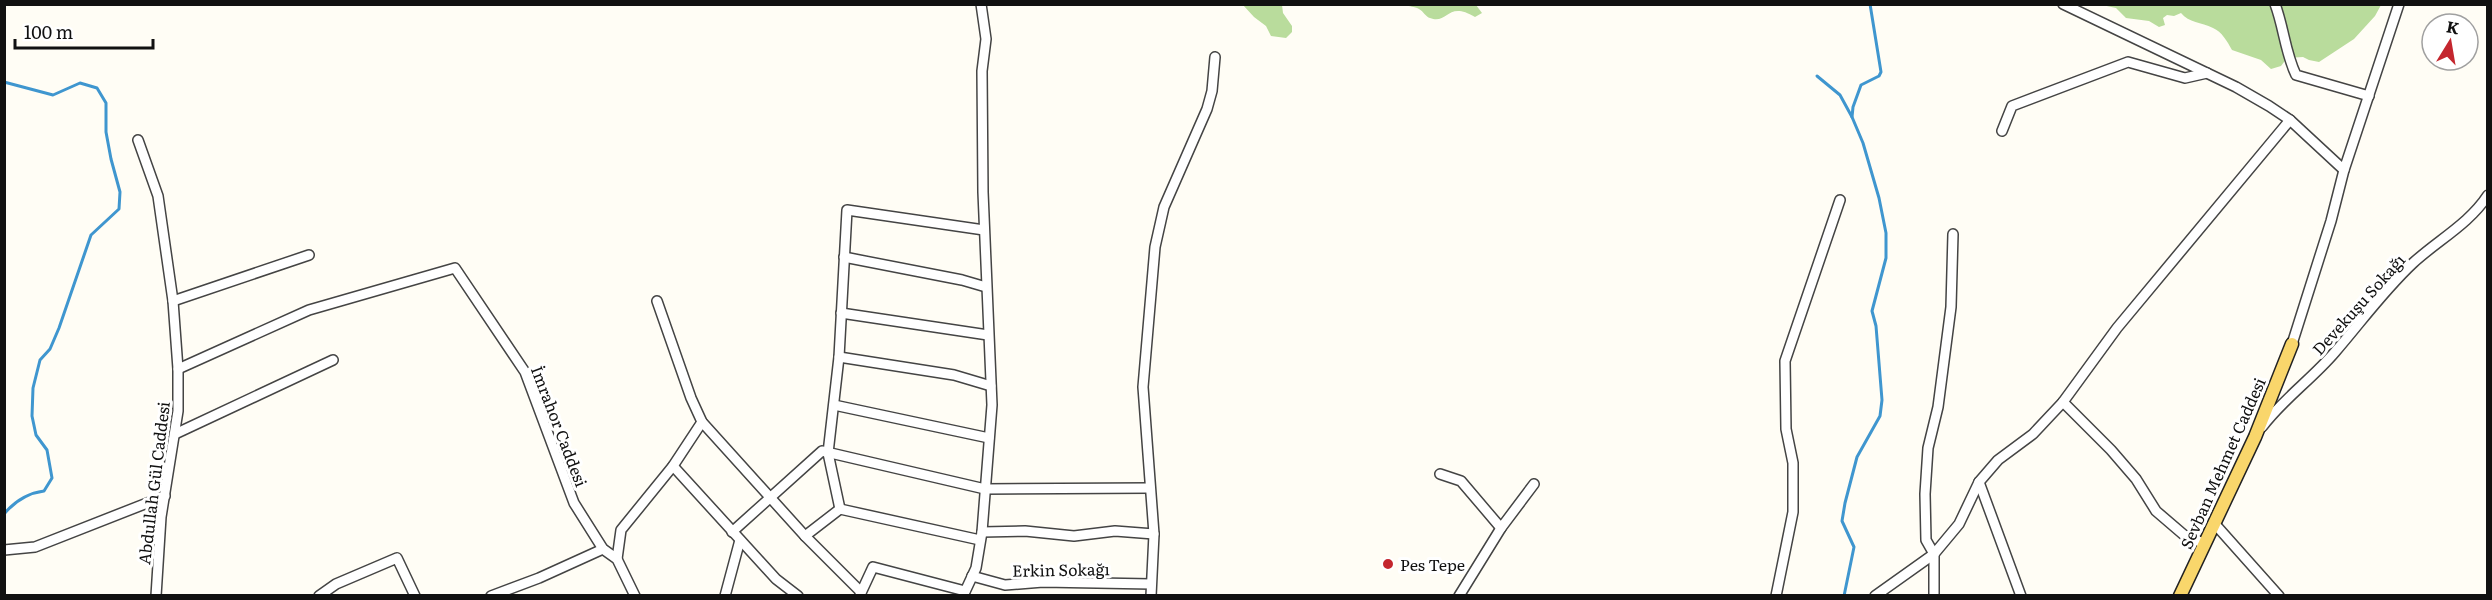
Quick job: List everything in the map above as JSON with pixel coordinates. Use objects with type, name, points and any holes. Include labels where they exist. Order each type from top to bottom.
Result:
[{"type":"main road","name":"Sevban Mehmet Caddesi","points":[[2180,596],[2255,437],[2292,344]]},
{"type":"street","points":[[657,301],[691,398],[702,422],[861,594],[873,567],[964,593],[976,568],[981,536],[991,386],[983,192],[982,71],[986,39],[981,4]]},
{"type":"street","points":[[2063,4],[2244,92],[2290,120],[2344,170]]},
{"type":"street","points":[[2275,4],[2288,58],[2296,75],[2369,96]]},
{"type":"street","points":[[2292,344],[2344,170],[2399,4]]},
{"type":"street","points":[[1151,596],[1154,534],[1143,387],[1155,247],[1164,207],[1208,109],[1215,57]]},
{"type":"street","points":[[2002,131],[2012,106],[2127,62],[2185,78],[2207,73]]},
{"type":"street","points":[[1875,596],[1934,554],[1959,524],[1978,482],[1998,460],[2033,434],[2063,402],[2117,328],[2290,120]]},
{"type":"street","name":"Abdullah Gül Caddesi","points":[[138,140],[158,196],[173,301],[178,369],[178,411],[165,496],[156,596]]},
{"type":"street","name":"Devekuşu Sokağı","points":[[2255,437],[2276,408],[2316,373],[2362,317],[2413,263],[2465,222],[2480,207],[2487,195]]},
{"type":"street","points":[[1776,596],[1793,512],[1793,463],[1786,429],[1785,361],[1840,200]]},
{"type":"street","points":[[840,508],[828,453],[839,357],[847,210],[984,230]]},
{"type":"street","points":[[1934,596],[1934,554],[1926,540],[1925,494],[1929,442],[1938,407],[1951,308],[1953,234]]},
{"type":"street","points":[[173,301],[309,255]]},
{"type":"street","points":[[844,257],[962,280],[986,287]]},
{"type":"street","name":"İmrahor Caddesi","points":[[178,369],[309,310],[455,268],[525,372],[574,503],[603,549],[617,559],[635,596]]},
{"type":"street","points":[[841,313],[988,335]]},
{"type":"street","points":[[839,357],[954,375],[991,386]]},
{"type":"street","points":[[175,434],[333,360]]},
{"type":"street","points":[[2063,402],[2124,465],[2156,511],[2184,535],[2205,544]]},
{"type":"street","points":[[834,405],[989,438]]},
{"type":"street","points":[[617,559],[621,530],[673,466],[702,422]]},
{"type":"street","points":[[732,532],[822,451],[985,489],[1150,488]]},
{"type":"street","points":[[673,466],[776,579],[798,596]]},
{"type":"street","points":[[1440,474],[1461,481],[1501,528]]},
{"type":"street","points":[[1978,482],[2021,596]]},
{"type":"street","points":[[1459,596],[1501,528],[1534,484]]},
{"type":"street","points":[[4,549],[35,547],[165,496]]},
{"type":"street","points":[[805,536],[840,508],[981,536],[1025,531],[1074,537],[1116,531],[1154,534]]},
{"type":"street","points":[[2214,523],[2279,596]]},
{"type":"street","points":[[725,596],[740,540]]},
{"type":"street","points":[[491,596],[539,578],[603,549]]},
{"type":"street","points":[[319,596],[336,584],[397,558],[415,596]]},
{"type":"street","name":"Erkin Sokağı","points":[[972,576],[1005,585],[1043,582],[1151,584]]},
{"type":"green space","points":[[1243,5],[1282,5],[1283,13],[1292,26],[1292,32],[1286,38],[1271,36],[1266,26]]},
{"type":"green space","points":[[1405,5],[1476,5],[1482,13],[1475,17],[1459,11],[1436,19],[1417,8]]},
{"type":"green space","points":[[2102,5],[2381,5],[2375,16],[2354,39],[2319,62],[2303,57],[2287,58],[2281,66],[2271,69],[2261,60],[2232,50],[2224,37],[2216,30],[2191,21],[2181,13],[2174,16],[2167,15],[2163,18],[2165,25],[2159,27],[2149,21],[2126,18],[2116,8]]},
{"type":"waterway","points":[[1844,596],[1854,547],[1842,521],[1845,503],[1857,457],[1880,416],[1882,400],[1876,326],[1872,311],[1886,258],[1886,233],[1879,198],[1863,143],[1852,117],[1861,85],[1879,76],[1881,72],[1870,4]]},
{"type":"waterway","points":[[1817,76],[1840,95],[1852,117]]},
{"type":"waterway","points":[[4,82],[53,95],[80,83],[97,88],[106,103],[106,132],[120,192],[119,209],[91,235],[59,328],[50,349],[40,360],[33,388],[32,416],[36,435],[47,450],[52,478],[44,491],[22,498],[4,514]]},
{"type":"place","name":"Pes Tepe","points":[[1388,564]]}]
